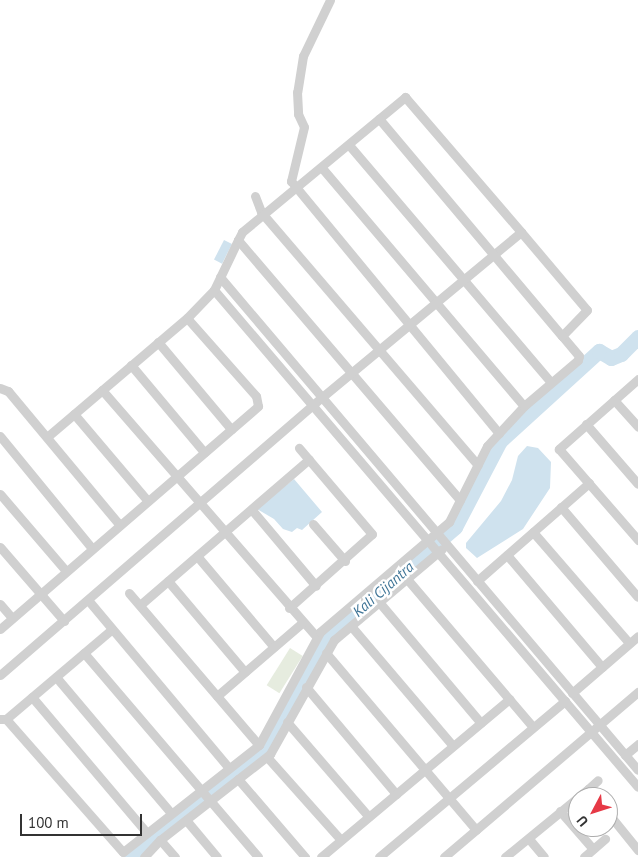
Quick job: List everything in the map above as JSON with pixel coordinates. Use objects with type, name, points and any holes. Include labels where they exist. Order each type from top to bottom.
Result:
[{"type":"street","points":[[330,0],[304,50],[298,92],[302,119],[290,177],[296,190],[499,434]]},
{"type":"street","points":[[47,437],[187,318],[214,290],[242,232],[296,190],[402,99],[408,98],[588,310],[562,336]]},
{"type":"street","points":[[144,857],[160,840],[267,756],[334,640],[438,551],[460,500],[487,446],[524,406],[579,358],[494,254],[379,119]]},
{"type":"street","points":[[349,145],[465,277],[551,382]]},
{"type":"street","points":[[322,168],[524,406]]},
{"type":"street","points":[[255,196],[264,216],[478,465]]},
{"type":"street","points":[[2,670],[64,621],[200,505],[321,398],[521,232]]},
{"type":"street","points":[[238,240],[460,500]]},
{"type":"street","points":[[220,277],[638,770]]},
{"type":"street","points":[[214,290],[638,786]]},
{"type":"street","points":[[0,628],[256,408],[259,400],[187,318]]},
{"type":"street","points":[[158,342],[231,429]]},
{"type":"street","points":[[131,365],[204,452]]},
{"type":"street","points":[[638,379],[559,449],[638,540]]},
{"type":"street","points":[[102,390],[302,623],[317,637]]},
{"type":"street","points":[[1,391],[8,391],[119,524]]},
{"type":"street","points":[[614,400],[638,427]]},
{"type":"street","points":[[74,414],[147,500]]},
{"type":"street","points":[[586,424],[638,484]]},
{"type":"street","points":[[0,436],[92,547]]},
{"type":"street","points":[[289,608],[345,561],[372,534],[299,448]]},
{"type":"street","points":[[140,605],[309,459]]},
{"type":"street","points":[[477,581],[589,483]]},
{"type":"street","points":[[0,494],[66,571]]},
{"type":"street","points":[[561,507],[638,597]]},
{"type":"street","points":[[252,510],[316,586]]},
{"type":"street","points":[[313,524],[345,561]]},
{"type":"street","points":[[533,532],[630,643]]},
{"type":"street","points":[[112,629],[3,719],[121,851],[202,791],[259,745],[317,637],[326,625],[429,541],[442,540]]},
{"type":"street","points":[[0,547],[64,621]]},
{"type":"street","points":[[507,555],[602,667]]},
{"type":"street","points":[[197,556],[274,647]]},
{"type":"street","points":[[407,579],[533,727]]},
{"type":"street","points":[[168,581],[245,672]]},
{"type":"street","points":[[129,592],[259,745]]},
{"type":"street","points":[[88,600],[229,768]]},
{"type":"street","points":[[379,602],[481,723]]},
{"type":"street","points":[[0,604],[12,618]]},
{"type":"street","points":[[217,696],[302,623]]},
{"type":"street","points":[[351,626],[453,746]]},
{"type":"street","points":[[572,693],[638,636]]},
{"type":"street","points":[[84,653],[258,857]]},
{"type":"street","points":[[326,653],[476,830]]},
{"type":"street","points":[[56,677],[171,813]]},
{"type":"street","points":[[306,687],[396,794]]},
{"type":"street","points":[[444,857],[638,692]]},
{"type":"street","points":[[32,697],[146,832]]},
{"type":"street","points":[[321,857],[509,699]]},
{"type":"street","points":[[379,857],[565,701]]},
{"type":"street","points":[[287,722],[369,817]]},
{"type":"street","points":[[625,755],[638,744]]},
{"type":"street","points":[[267,756],[341,840]]},
{"type":"street","points":[[238,779],[299,855]]},
{"type":"street","points":[[590,787],[598,780]]},
{"type":"street","points":[[505,857],[568,805]]},
{"type":"street","points":[[560,811],[593,849]]},
{"type":"street","points":[[186,820],[217,857]]},
{"type":"street","points":[[618,825],[638,850]]},
{"type":"street","points":[[529,839],[544,857]]},
{"type":"street","points":[[584,857],[605,839]]},
{"type":"street","points":[[160,840],[175,857]]},
{"type":"shaded area","points":[[290,648],[303,656],[279,693],[267,685]]},
{"type":"water","points":[[224,240],[232,244],[222,264],[214,260]]},
{"type":"water","points":[[527,446],[538,448],[551,462],[550,488],[523,529],[477,558],[466,548],[466,543],[501,501],[512,480],[518,456]]},
{"type":"water","points":[[294,479],[322,512],[302,530],[297,528],[292,532],[283,529],[274,519],[257,509]]},
{"type":"waterway","name":"Kali Cijantra","points":[[130,857],[268,747],[312,660],[333,632],[455,527],[500,441],[599,351],[611,358],[621,354],[638,337]]}]
